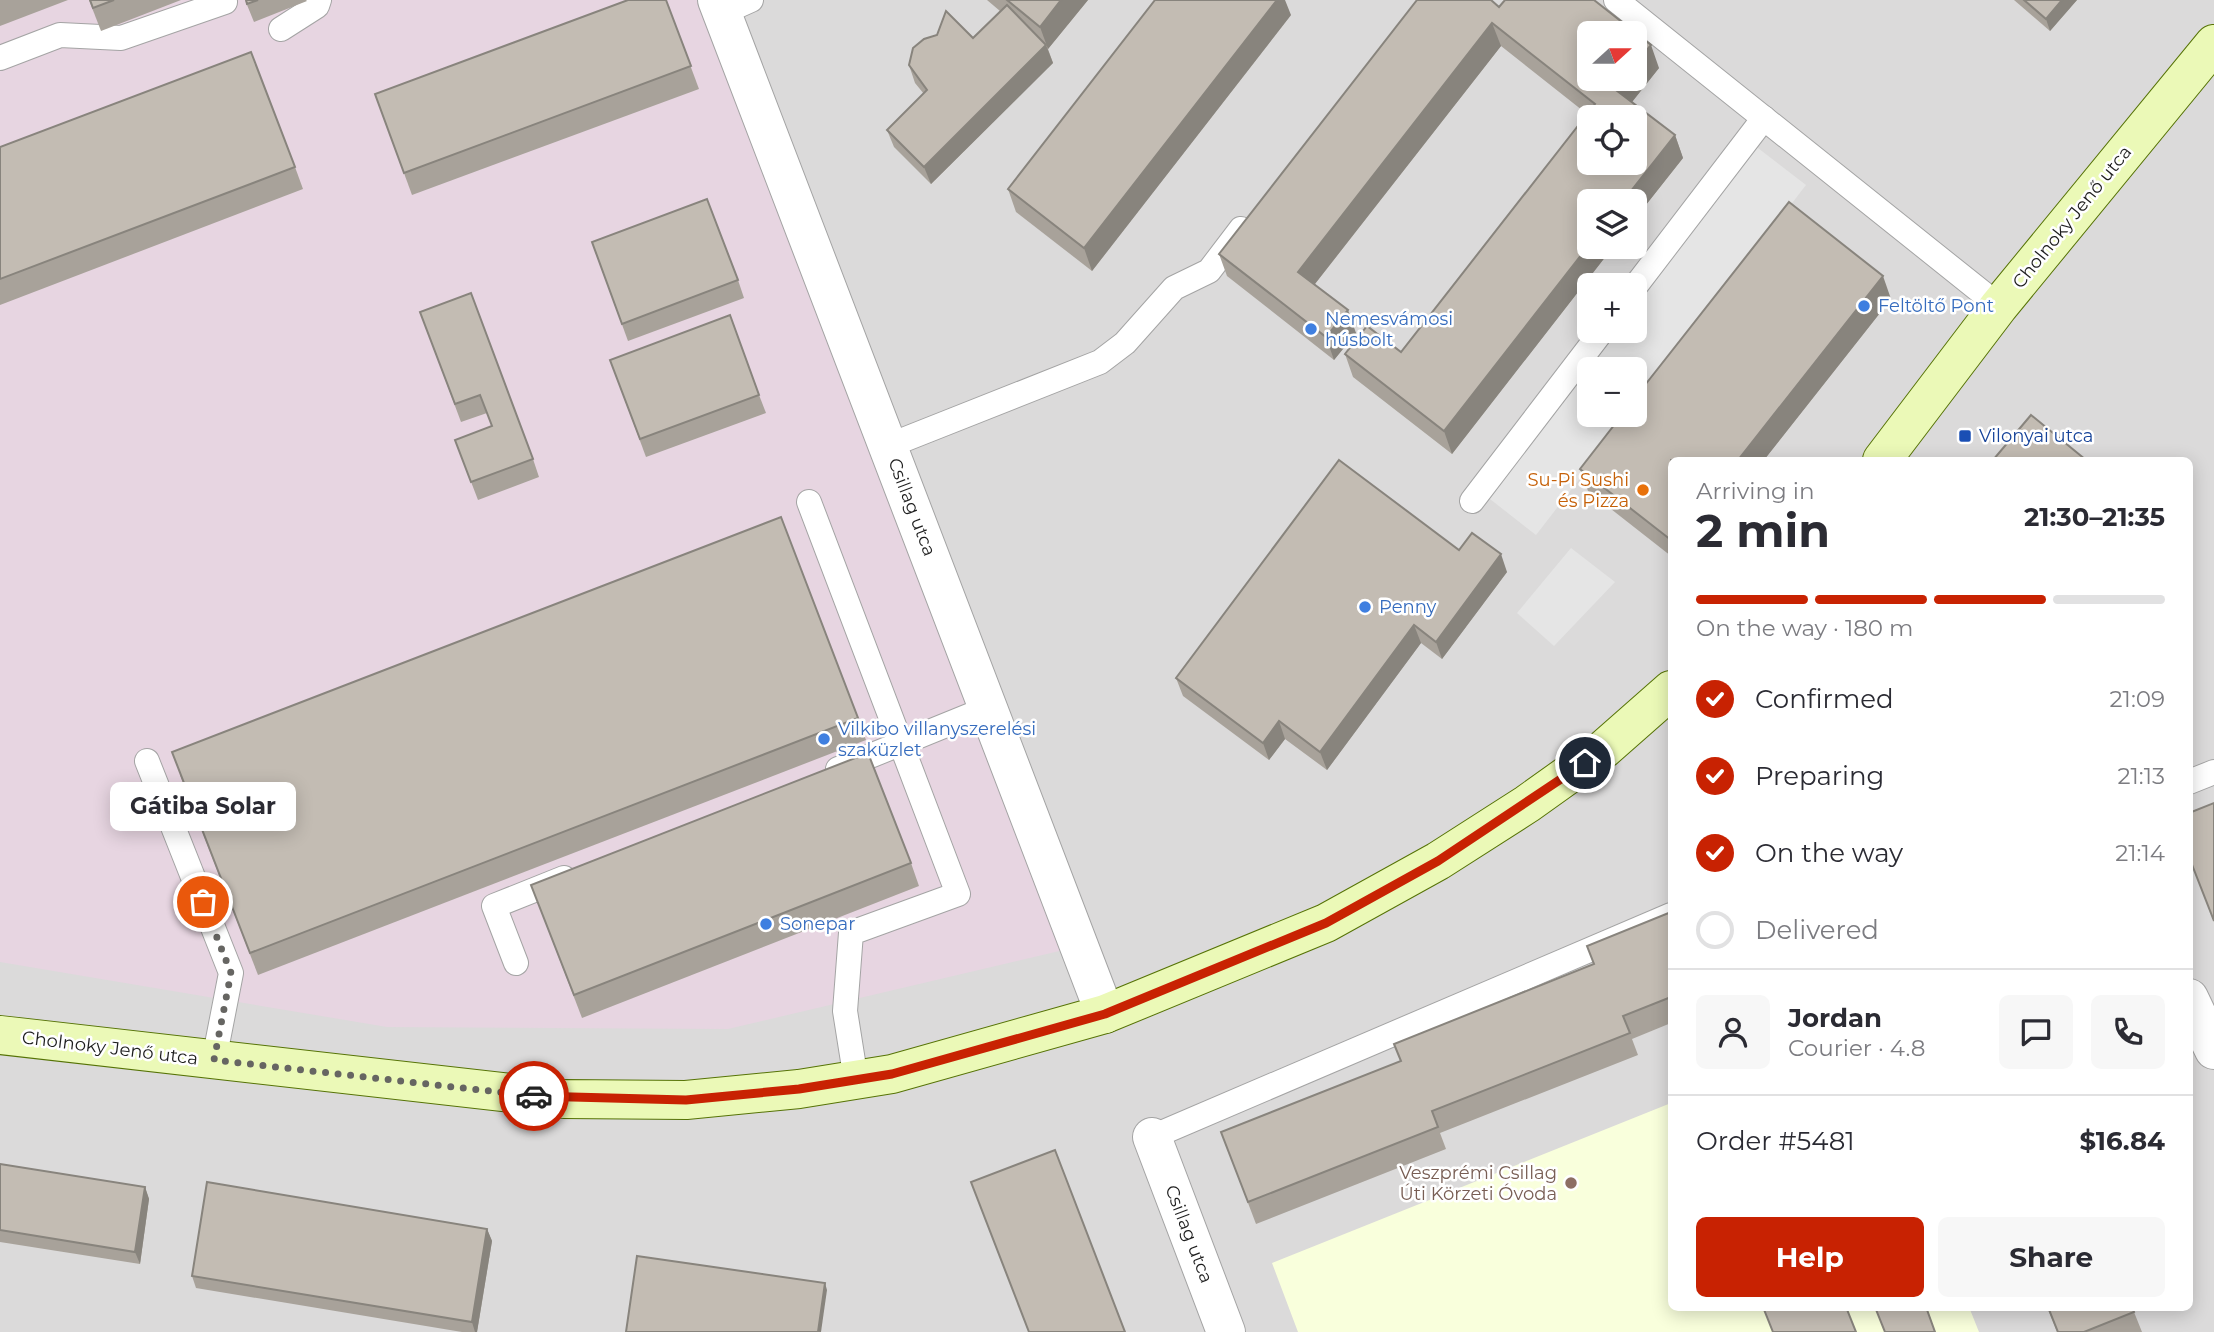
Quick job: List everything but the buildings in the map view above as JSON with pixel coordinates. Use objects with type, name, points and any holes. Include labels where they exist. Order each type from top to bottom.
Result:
[{"type":"street","name":"Csillag utca","points":[[730,4],[888,446],[1105,1014]]},
{"type":"street","name":"Cholnoky Jenő utca","points":[[1884,457],[1999,306],[2214,44]]},
{"type":"street","name":"Cholnoky Jenő utca","points":[[0,1035],[564,1099],[686,1100],[892,1074],[1105,1014],[1326,923],[1438,861],[1604,749],[1668,693]]},
{"type":"street","points":[[2193,1006],[2214,1050]]},
{"type":"street","name":"Csillag utca","points":[[1152,1137],[1226,1332]]},
{"type":"lane","points":[[281,29],[317,6],[319,0]]},
{"type":"lane","points":[[1616,0],[1999,306]]},
{"type":"lane","points":[[0,58],[60,35],[121,38],[225,2]]},
{"type":"lane","points":[[1645,273],[1764,118]]},
{"type":"lane","points":[[888,446],[1100,362],[1125,343],[1174,288],[1209,271],[1259,206]]},
{"type":"lane","points":[[1472,500],[1593,343]]},
{"type":"lane","points":[[809,502],[958,894],[851,933],[845,1011],[856,1080]]},
{"type":"lane","points":[[812,779],[988,708]]},
{"type":"lane","points":[[146,761],[231,973],[214,1060]]},
{"type":"lane","points":[[2193,780],[2214,772]]},
{"type":"lane","points":[[516,962],[494,906],[583,871]]},
{"type":"lane","points":[[1152,1137],[1668,916]]},
{"type":"shaded area","points":[[0,0],[2214,0],[2214,1332],[0,1332]]},
{"type":"shaded area","points":[[0,0],[704,0],[1072,948],[728,1029],[387,1027],[0,962]]},
{"type":"shaded area","points":[[1741,135],[1806,185],[1647,391],[1647,357],[1577,357],[1577,427],[1620,427],[1536,535],[1472,485],[1581,343],[1647,343],[1647,273],[1643,273]]},
{"type":"shaded area","points":[[1571,548],[1615,582],[1554,646],[1517,613]]},
{"type":"shaded area","name":"Veszprémi Csillag Úti Körzeti Óvoda","points":[[1668,1104],[1668,1311],[1971,1311],[1979,1332],[1298,1332],[1272,1263]]},
{"type":"way so far","points":[[203,902],[231,973],[214,1060],[534,1096]]},
{"type":"place","name":"Feltöltő Pont","points":[[1864,306]]},
{"type":"place","name":"Nemesvámosi húsbolt","points":[[1311,329]]},
{"type":"place","name":"Vilonyai utca","points":[[1965,436]]},
{"type":"place","name":"Su-Pi Sushi és Pizza","points":[[1643,490]]},
{"type":"place","name":"Penny","points":[[1365,607]]},
{"type":"place","name":"Vilkibo villanyszerelési szaküzlet","points":[[824,739]]},
{"type":"place","name":"Gátiba Solar","points":[[203,902]]},
{"type":"place","name":"Sonepar","points":[[766,924]]},
{"type":"place","name":"Veszprémi Csillag Úti Körzeti Óvoda","points":[[1571,1183]]},
{"type":"route","points":[[534,1096],[564,1099],[686,1100],[799,1089],[892,1074],[1105,1014],[1326,923],[1438,861],[1585,763]]}]
